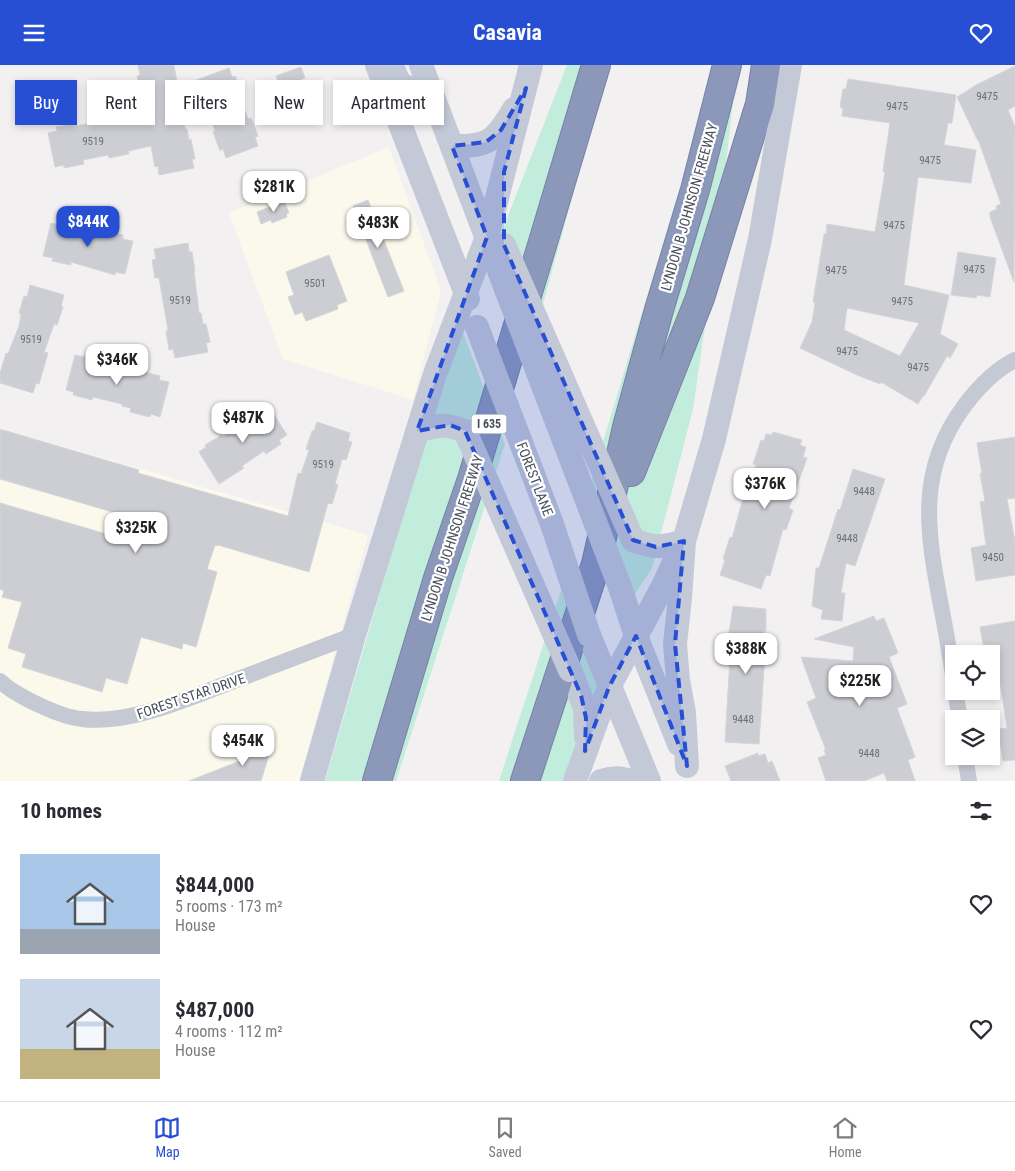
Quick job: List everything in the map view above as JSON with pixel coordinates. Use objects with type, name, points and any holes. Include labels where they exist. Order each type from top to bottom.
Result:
[{"type":"highway","name":"LYNDON B JOHNSON FREEWAY","points":[[377,781],[438,578],[472,479],[596,65]]},
{"type":"highway","name":"LYNDON B JOHNSON FREEWAY","points":[[525,781],[596,564],[627,427],[695,189],[727,65]]},
{"type":"highway","points":[[596,564],[700,298],[760,104],[766,65]]},
{"type":"main road","name":"FOREST LANE","points":[[377,65],[466,293],[477,327],[552,524],[589,635],[649,781]]},
{"type":"main road","points":[[392,65],[398,80]]},
{"type":"main road","points":[[421,65],[427,80]]},
{"type":"main road","points":[[312,781],[354,635],[435,374],[466,293],[502,229],[504,172],[532,65]]},
{"type":"main road","points":[[575,781],[609,687],[663,586],[684,541],[714,439],[760,239],[790,65]]},
{"type":"main road","points":[[452,146],[471,147],[486,142],[501,130],[526,88]]},
{"type":"main road","points":[[444,125],[495,241],[634,540],[656,547],[684,541]]},
{"type":"main road","points":[[495,241],[506,289],[620,587],[636,636],[690,773]]},
{"type":"main road","points":[[417,431],[436,426],[450,425],[465,431],[585,708],[585,751]]},
{"type":"main road","points":[[684,541],[675,644],[690,773]]},
{"type":"main road","points":[[601,781],[611,777],[630,781]]},
{"type":"street","points":[[948,645],[930,540],[928,499],[932,474],[944,439],[958,414],[979,388],[1015,360]]},
{"type":"street","name":"FOREST STAR DRIVE","points":[[0,681],[8,689],[48,709],[82,719],[127,718],[192,697],[354,635]]},
{"type":"street","points":[[966,765],[969,781]]},
{"type":"highlighted area","points":[[526,88],[504,172],[504,245],[633,540],[656,547],[684,541],[675,644],[687,766],[636,636],[609,687],[585,751],[586,718],[581,695],[465,431],[450,425],[417,431],[487,237],[452,146],[486,142],[501,130]]},
{"type":"shaded area","points":[[389,147],[441,291],[413,400],[283,359],[229,213]]},
{"type":"shaded area","points":[[0,428],[368,535],[299,781],[0,781]]},
{"type":"green space","points":[[567,65],[608,65],[533,341],[495,249]]},
{"type":"green space","points":[[717,65],[737,65],[717,243],[693,409],[652,568],[633,597],[589,488]]},
{"type":"green space","points":[[459,322],[505,444],[396,781],[325,781]]},
{"type":"green space","points":[[561,590],[602,692],[575,781],[499,781]]},
{"type":"building","points":[[138,65],[174,65],[177,80],[165,80],[165,125],[184,125],[189,140],[191,139],[195,159],[192,159],[194,168],[159,175],[158,166],[155,167],[151,146],[128,151],[129,154],[109,158],[108,155],[83,160],[84,164],[64,168],[64,165],[55,167],[48,133],[57,131],[56,127],[87,124],[155,125],[155,80],[138,80],[137,76],[140,75]]},
{"type":"building","points":[[1015,66],[1015,106],[1008,110],[1015,127],[1014,282],[990,217],[990,212],[997,209],[996,206],[1001,204],[978,139],[978,141],[957,97],[978,84]]},
{"type":"building","points":[[301,67],[305,78],[300,80],[278,80],[276,76]]},
{"type":"building","points":[[229,68],[232,77],[235,76],[237,80],[197,80]]},
{"type":"building","points":[[848,79],[956,95],[952,123],[948,123],[944,145],[976,150],[971,183],[918,177],[904,285],[949,295],[940,334],[958,344],[950,358],[947,356],[918,404],[881,382],[880,384],[857,375],[800,348],[812,322],[815,303],[813,302],[827,224],[875,232],[885,172],[883,171],[890,123],[842,116],[843,108],[840,107],[843,89],[846,89]],"holes":[[[847,308],[919,323],[900,356],[844,330]]]},
{"type":"building","points":[[245,111],[248,119],[251,118],[258,136],[255,137],[258,146],[226,158],[223,149],[220,151],[213,132],[215,131],[213,125],[245,125]]},
{"type":"building","points":[[368,200],[404,291],[388,297],[353,206]]},
{"type":"building","points":[[284,201],[289,213],[286,214],[287,217],[272,223],[271,220],[261,224],[257,212]]},
{"type":"building","points":[[61,222],[104,234],[105,231],[123,235],[123,239],[133,241],[125,274],[115,272],[115,275],[71,262],[71,265],[52,261],[53,258],[43,256],[51,223],[60,225]]},
{"type":"building","points":[[188,243],[189,252],[192,252],[195,271],[199,313],[201,313],[203,324],[206,324],[210,342],[206,343],[208,352],[175,358],[173,349],[169,350],[166,331],[168,330],[159,278],[155,278],[152,260],[156,259],[154,249]]},
{"type":"building","points":[[958,252],[996,258],[990,297],[977,295],[976,298],[951,295]]},
{"type":"building","points":[[329,255],[347,301],[337,305],[338,309],[306,321],[302,312],[295,315],[288,297],[294,295],[286,272]]},
{"type":"building","points":[[30,285],[64,295],[61,306],[63,307],[57,325],[54,324],[44,352],[48,353],[39,384],[36,383],[33,393],[0,383],[0,373],[6,353],[8,354],[19,326],[21,314],[19,313],[24,296],[27,297]]},
{"type":"building","points":[[85,354],[104,359],[103,363],[112,366],[112,368],[141,374],[141,371],[160,376],[159,380],[169,382],[160,417],[151,414],[150,417],[130,412],[131,408],[122,406],[122,404],[93,397],[92,400],[73,395],[74,392],[66,390],[75,355],[84,357]]},
{"type":"building","points":[[269,407],[287,435],[279,440],[281,444],[266,454],[264,451],[242,466],[244,468],[219,484],[199,452],[206,447],[205,445],[222,435],[223,437],[245,422],[243,419],[260,409],[262,412]]},
{"type":"building","points":[[317,422],[350,433],[348,441],[352,442],[346,460],[342,459],[335,484],[338,485],[332,504],[328,503],[309,572],[215,545],[207,569],[217,572],[196,647],[183,643],[182,649],[141,637],[127,684],[106,678],[102,692],[22,667],[26,654],[8,648],[22,602],[2,597],[4,591],[0,589],[0,503],[127,540],[133,518],[0,479],[0,429],[139,470],[138,473],[288,516],[298,473],[301,474],[309,450],[306,449]]},
{"type":"building","points":[[773,432],[802,440],[800,445],[806,447],[803,457],[807,458],[789,508],[793,510],[786,530],[783,529],[770,576],[766,575],[761,589],[720,575],[725,560],[723,559],[730,537],[732,538],[746,488],[748,489],[756,465],[753,464],[761,440],[764,441],[766,434],[772,435]]},
{"type":"building","points":[[1015,437],[1015,498],[1007,499],[1015,541],[1015,575],[976,581],[971,548],[986,545],[980,502],[985,501],[977,443]]},
{"type":"building","points":[[853,469],[885,479],[855,566],[846,563],[841,593],[845,593],[842,621],[821,619],[823,610],[812,606],[816,568],[819,568]]},
{"type":"building","points":[[733,606],[766,609],[766,631],[764,631],[761,654],[765,654],[759,744],[725,742],[731,641],[728,640]]},
{"type":"building","points":[[874,616],[876,621],[884,618],[898,653],[889,657],[907,704],[897,708],[915,757],[908,760],[915,781],[887,781],[884,773],[864,781],[826,781],[818,758],[826,755],[824,750],[826,750],[807,702],[816,698],[801,657],[853,661],[854,647],[814,639]]},
{"type":"building","points":[[1015,621],[1015,760],[1003,761],[1000,742],[1000,729],[1007,728],[1000,681],[1000,645],[983,645],[980,627]]},
{"type":"building","points":[[255,740],[272,745],[261,781],[189,781],[250,757]]},
{"type":"building","points":[[758,753],[758,756],[765,754],[768,763],[772,761],[780,781],[731,781],[725,766]]}]
